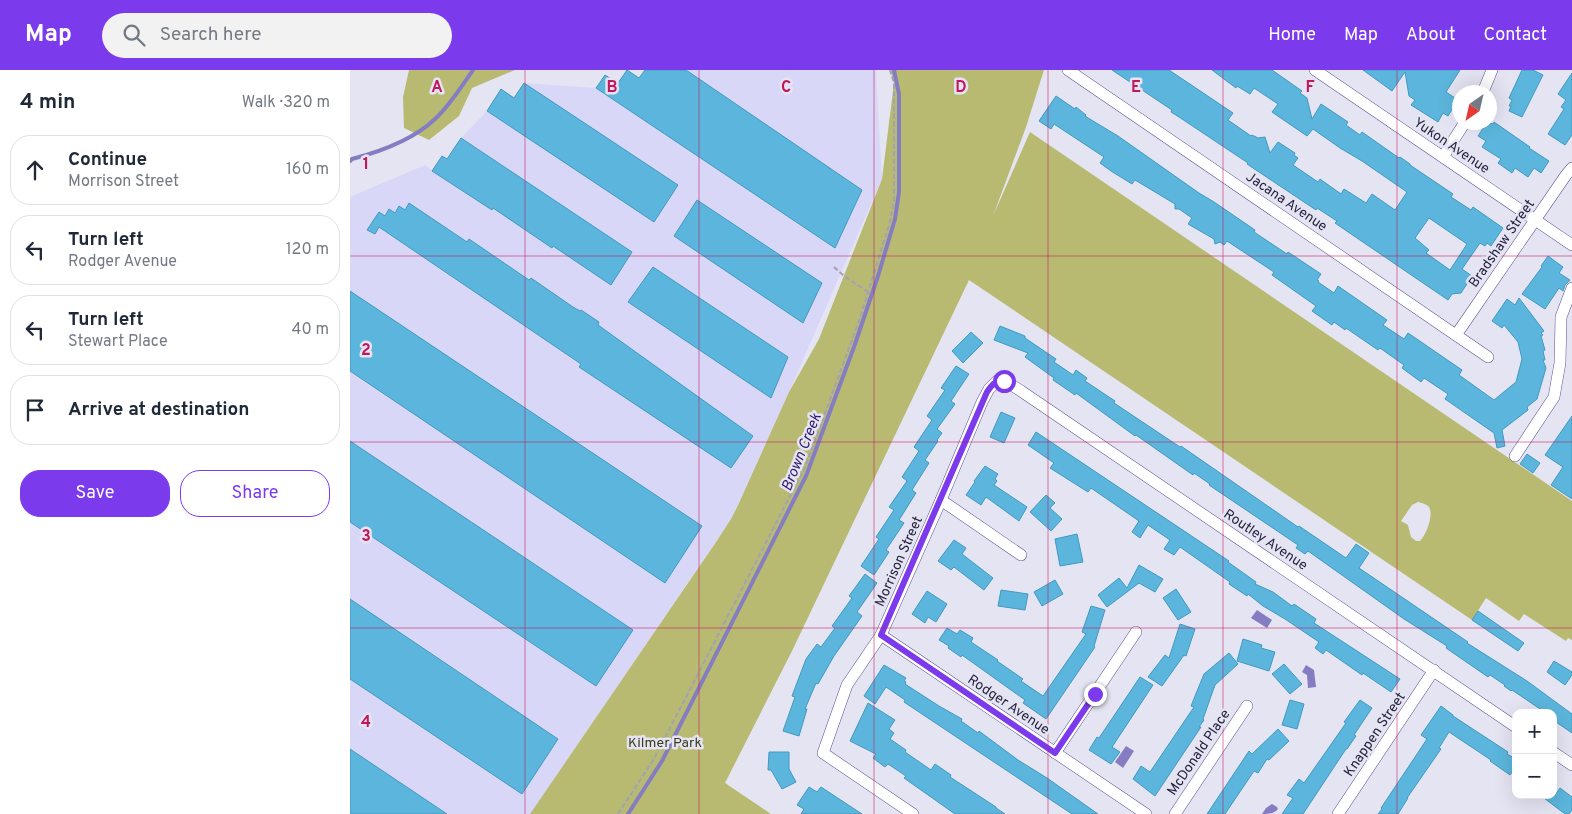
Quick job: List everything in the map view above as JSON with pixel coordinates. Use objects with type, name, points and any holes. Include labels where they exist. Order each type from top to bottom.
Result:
[{"type":"street","name":"Jacana Avenue","points":[[1068,70],[1488,357]]},
{"type":"street","name":"Yukon Avenue","points":[[1316,70],[1572,245]]},
{"type":"street","points":[[1486,85],[1492,70]]},
{"type":"street","points":[[1443,156],[1460,130]]},
{"type":"street","name":"Bradshaw Street","points":[[1456,335],[1572,168]]},
{"type":"street","points":[[1515,456],[1554,397],[1560,363],[1560,317],[1572,288]]},
{"type":"street","name":"Morrison Street","points":[[913,814],[823,753],[847,685],[881,635],[987,392],[997,381]]},
{"type":"street","name":"Routley Avenue","points":[[997,381],[1006,382],[1021,391],[1512,724]]},
{"type":"street","points":[[941,500],[1021,555]]},
{"type":"street","points":[[1055,753],[1136,632]]},
{"type":"street","name":"Rodger Avenue","points":[[881,635],[1146,814]]},
{"type":"street","name":"Knappen Street","points":[[1338,814],[1434,670]]},
{"type":"street","name":"McDonald Place","points":[[1175,814],[1247,706]]},
{"type":"street","points":[[1556,754],[1572,765]]},
{"type":"path","points":[[618,814],[654,759],[806,465],[860,318],[890,222],[894,200],[894,83],[890,70]]},
{"type":"path","points":[[834,267],[868,292]]},
{"type":"shaded area","points":[[627,70],[639,78],[645,70],[876,70],[882,179],[731,519],[530,814],[350,814],[350,197],[425,165],[432,170],[442,156],[447,159],[461,138],[487,111],[501,89],[514,98],[524,83],[596,88],[605,75],[618,83]]},
{"type":"shaded area","points":[[1257,610],[1272,620],[1267,628],[1251,618]]},
{"type":"shaded area","points":[[1306,665],[1314,670],[1316,687],[1308,688],[1307,675],[1302,672]]},
{"type":"shaded area","points":[[1126,746],[1134,751],[1123,768],[1115,762]]},
{"type":"shaded area","points":[[1272,804],[1278,809],[1271,813],[1262,814],[1266,808]]},
{"type":"green space","points":[[409,70],[515,70],[472,88],[459,116],[429,140],[404,128],[403,97]]},
{"type":"green space","name":"Kilmer Park","points":[[890,70],[1044,70],[1026,127],[993,216],[1030,132],[1572,501],[1572,640],[1568,638],[1566,641],[1524,614],[1519,621],[1486,598],[1472,620],[969,280],[792,651],[725,783],[771,814],[530,814],[716,542],[738,505],[789,392],[819,339],[882,179],[894,83]],"holes":[[[1418,502],[1429,507],[1431,515],[1429,525],[1420,541],[1416,541],[1411,537],[1408,525],[1401,521],[1412,505]]]},
{"type":"building","points":[[627,70],[639,78],[645,70],[686,70],[862,190],[835,248],[596,88],[605,75],[618,83]]},
{"type":"building","points":[[1112,70],[1169,70],[1233,113],[1228,120],[1251,136],[1265,137],[1270,153],[1278,142],[1295,153],[1294,155],[1298,158],[1293,165],[1318,182],[1320,179],[1341,194],[1344,189],[1366,203],[1372,194],[1395,210],[1407,192],[1313,129],[1307,136],[1272,112],[1278,104],[1254,88],[1250,94],[1237,86],[1236,88],[1212,70],[1272,70],[1302,91],[1300,93],[1307,98],[1312,119],[1321,104],[1348,122],[1346,125],[1360,135],[1362,132],[1453,194],[1451,197],[1471,210],[1473,207],[1503,228],[1491,246],[1487,243],[1485,246],[1480,243],[1462,269],[1472,276],[1461,293],[1452,294],[1448,300],[1335,223],[1337,221],[1317,208],[1316,210],[1171,112],[1172,110]],"holes":[[[1429,218],[1467,244],[1450,270],[1426,253],[1429,250],[1415,238]]]},
{"type":"building","points":[[1363,70],[1460,70],[1446,92],[1452,96],[1452,110],[1448,116],[1443,113],[1438,122],[1411,105],[1415,100],[1409,96],[1405,72],[1392,91]]},
{"type":"building","points":[[1522,70],[1533,70],[1543,75],[1522,117],[1509,111],[1512,100],[1509,98]]},
{"type":"building","points":[[1572,73],[1572,135],[1565,145],[1548,134],[1564,109],[1561,107],[1566,100],[1558,94]]},
{"type":"building","points":[[524,83],[678,185],[654,222],[487,111],[501,89],[514,98]]},
{"type":"building","points":[[1056,96],[1075,109],[1076,107],[1085,116],[1118,136],[1255,230],[1254,232],[1321,274],[1317,280],[1318,282],[1334,293],[1338,286],[1387,320],[1383,325],[1404,339],[1408,333],[1462,370],[1459,375],[1494,400],[1516,382],[1522,359],[1518,342],[1504,325],[1502,328],[1492,321],[1507,299],[1515,305],[1519,298],[1544,331],[1541,333],[1543,335],[1541,336],[1545,350],[1543,351],[1545,360],[1543,360],[1546,368],[1537,399],[1527,407],[1528,410],[1502,430],[1505,446],[1497,448],[1494,433],[1445,399],[1448,394],[1424,378],[1421,382],[1402,368],[1404,365],[1380,348],[1378,350],[1334,322],[1332,325],[1312,311],[1316,306],[1272,275],[1274,272],[1227,241],[1224,245],[1220,242],[1215,244],[1214,239],[1188,224],[1192,218],[1179,209],[1175,209],[1175,204],[1135,180],[1132,184],[1100,163],[1104,157],[1054,124],[1051,129],[1039,121]]},
{"type":"building","points":[[1497,124],[1549,161],[1541,173],[1534,168],[1528,177],[1515,168],[1512,173],[1498,163],[1501,159],[1482,147],[1486,141],[1478,136],[1482,130],[1497,130]]},
{"type":"building","points":[[461,138],[632,252],[611,285],[553,246],[552,248],[493,208],[492,210],[432,171],[442,156],[447,159]]},
{"type":"building","points":[[697,200],[822,283],[803,323],[674,236]]},
{"type":"building","points":[[409,203],[467,242],[469,239],[529,280],[531,278],[573,307],[599,322],[598,325],[753,436],[731,468],[579,367],[581,364],[379,227],[375,234],[367,230],[379,212],[385,216],[389,209],[395,213],[399,206],[405,210]]},
{"type":"building","points":[[1548,256],[1563,267],[1559,273],[1570,280],[1565,285],[1563,291],[1559,288],[1545,309],[1522,294]]},
{"type":"building","points":[[653,267],[788,357],[771,398],[628,302]]},
{"type":"building","points":[[350,291],[702,526],[665,583],[350,371]]},
{"type":"building","points":[[1000,326],[1025,336],[1025,338],[1056,359],[1054,362],[1073,375],[1076,370],[1087,378],[1085,381],[1115,401],[1114,403],[1346,558],[1356,544],[1369,553],[1359,568],[1467,643],[1527,681],[1572,714],[1572,733],[1557,723],[1557,709],[1540,709],[1490,675],[1488,677],[1446,648],[1447,646],[1404,619],[1308,551],[1305,554],[1296,548],[1298,545],[1194,473],[1193,475],[1076,393],[1075,395],[1053,380],[1054,378],[1025,357],[1028,353],[994,340]]},
{"type":"building","points":[[971,332],[983,343],[963,363],[952,351]]},
{"type":"building","points":[[956,366],[969,374],[951,401],[955,404],[937,429],[942,433],[925,460],[929,463],[912,490],[916,493],[899,520],[904,523],[886,550],[889,552],[874,575],[861,566],[879,539],[876,537],[894,510],[889,507],[907,481],[902,477],[919,451],[914,447],[932,420],[927,416],[945,390],[941,388]]},
{"type":"building","points":[[1001,412],[1015,418],[1004,443],[990,437]]},
{"type":"building","points":[[1572,416],[1572,499],[1551,485],[1563,467],[1545,455]]},
{"type":"building","points":[[1036,432],[1229,561],[1256,582],[1255,584],[1273,592],[1292,606],[1294,604],[1316,619],[1314,623],[1400,679],[1391,692],[1326,650],[1323,654],[1315,648],[1319,642],[1263,606],[1248,594],[1247,596],[1229,584],[1230,582],[1180,547],[1174,555],[1164,549],[1170,540],[1148,525],[1140,538],[1132,532],[1139,521],[1091,488],[1088,492],[1050,468],[1054,463],[1028,445]]},
{"type":"building","points":[[350,441],[633,630],[596,686],[350,522]]},
{"type":"building","points":[[1527,454],[1540,463],[1533,473],[1520,464]]},
{"type":"building","points":[[985,466],[998,474],[994,485],[1027,507],[1019,521],[986,497],[981,505],[966,495]]},
{"type":"building","points":[[1046,495],[1055,503],[1050,508],[1062,519],[1051,531],[1030,512]]},
{"type":"building","points":[[1077,534],[1083,562],[1060,566],[1055,539]]},
{"type":"building","points":[[954,540],[966,548],[962,554],[993,578],[984,590],[954,567],[951,570],[938,561]]},
{"type":"building","points":[[1139,565],[1163,579],[1155,592],[1139,583],[1107,607],[1098,595],[1119,578],[1127,588]]},
{"type":"building","points":[[865,574],[877,583],[857,612],[862,616],[834,656],[818,684],[816,683],[805,709],[807,709],[799,736],[783,731],[795,697],[792,696],[806,659],[817,644],[821,647],[835,628],[832,626],[852,598],[849,596]]},
{"type":"building","points":[[1055,580],[1063,594],[1042,606],[1034,592]]},
{"type":"building","points":[[1176,589],[1191,612],[1178,620],[1163,598]]},
{"type":"building","points":[[1001,590],[1028,594],[1025,610],[998,606]]},
{"type":"building","points":[[927,591],[947,604],[936,622],[928,617],[925,623],[912,614]]},
{"type":"building","points":[[350,599],[558,739],[522,794],[350,679]]},
{"type":"building","points":[[1091,606],[1105,610],[1095,647],[1046,719],[1023,703],[1025,700],[939,640],[947,628],[957,634],[960,630],[973,638],[971,642],[998,660],[1023,679],[1021,681],[1043,696],[1086,634],[1082,632]]},
{"type":"building","points":[[1478,611],[1524,643],[1518,651],[1472,620]]},
{"type":"building","points":[[1180,624],[1195,629],[1186,656],[1184,655],[1162,686],[1148,677],[1165,655],[1169,658]]},
{"type":"building","points":[[1243,639],[1262,645],[1261,648],[1275,652],[1269,671],[1237,661]]},
{"type":"building","points":[[1229,653],[1238,664],[1215,685],[1204,720],[1199,727],[1201,727],[1155,796],[1133,779],[1141,766],[1150,772],[1194,707],[1191,706],[1204,674]]},
{"type":"building","points":[[1554,661],[1572,672],[1565,685],[1547,672]]},
{"type":"building","points":[[1284,664],[1302,684],[1290,694],[1272,674]]},
{"type":"building","points":[[884,665],[906,678],[905,684],[962,719],[961,721],[978,733],[979,731],[1098,814],[1072,814],[904,702],[905,700],[886,687],[875,704],[864,696]]},
{"type":"building","points":[[1140,677],[1153,685],[1112,747],[1120,752],[1111,764],[1089,750]]},
{"type":"building","points":[[1290,700],[1304,704],[1297,729],[1282,725]]},
{"type":"building","points":[[1360,700],[1372,708],[1354,735],[1356,736],[1303,814],[1282,814],[1293,798],[1287,795],[1299,779],[1304,783]]},
{"type":"building","points":[[868,703],[895,720],[889,729],[894,733],[890,739],[906,750],[905,752],[931,770],[935,764],[951,775],[950,777],[1005,814],[955,814],[904,778],[906,776],[888,764],[885,767],[873,758],[876,754],[850,741]]},
{"type":"building","points":[[1441,706],[1508,752],[1507,754],[1512,757],[1512,772],[1510,775],[1449,732],[1439,748],[1441,749],[1398,814],[1378,814],[1427,739],[1421,735]]},
{"type":"building","points":[[1278,729],[1289,741],[1269,760],[1267,759],[1258,773],[1254,771],[1225,814],[1207,814],[1249,751],[1252,754]]},
{"type":"building","points":[[350,749],[447,814],[350,814]]},
{"type":"building","points":[[769,752],[789,752],[789,769],[796,782],[782,789],[771,770],[768,770]]},
{"type":"building","points":[[809,787],[817,792],[821,787],[862,814],[801,814],[804,809],[797,805]]},
{"type":"building","points":[[1560,788],[1572,797],[1572,810],[1569,814],[1565,814],[1545,799],[1557,799],[1557,792]]},
{"type":"waterway","points":[[350,161],[396,144],[427,126],[446,108],[473,70]]},
{"type":"waterway","name":"Brown Creek","points":[[628,814],[662,761],[806,476],[854,347],[895,219],[899,192],[899,94],[894,70]]},
{"type":"route","points":[[1004,381],[997,381],[987,392],[881,635],[1055,753],[1095,694]]}]
